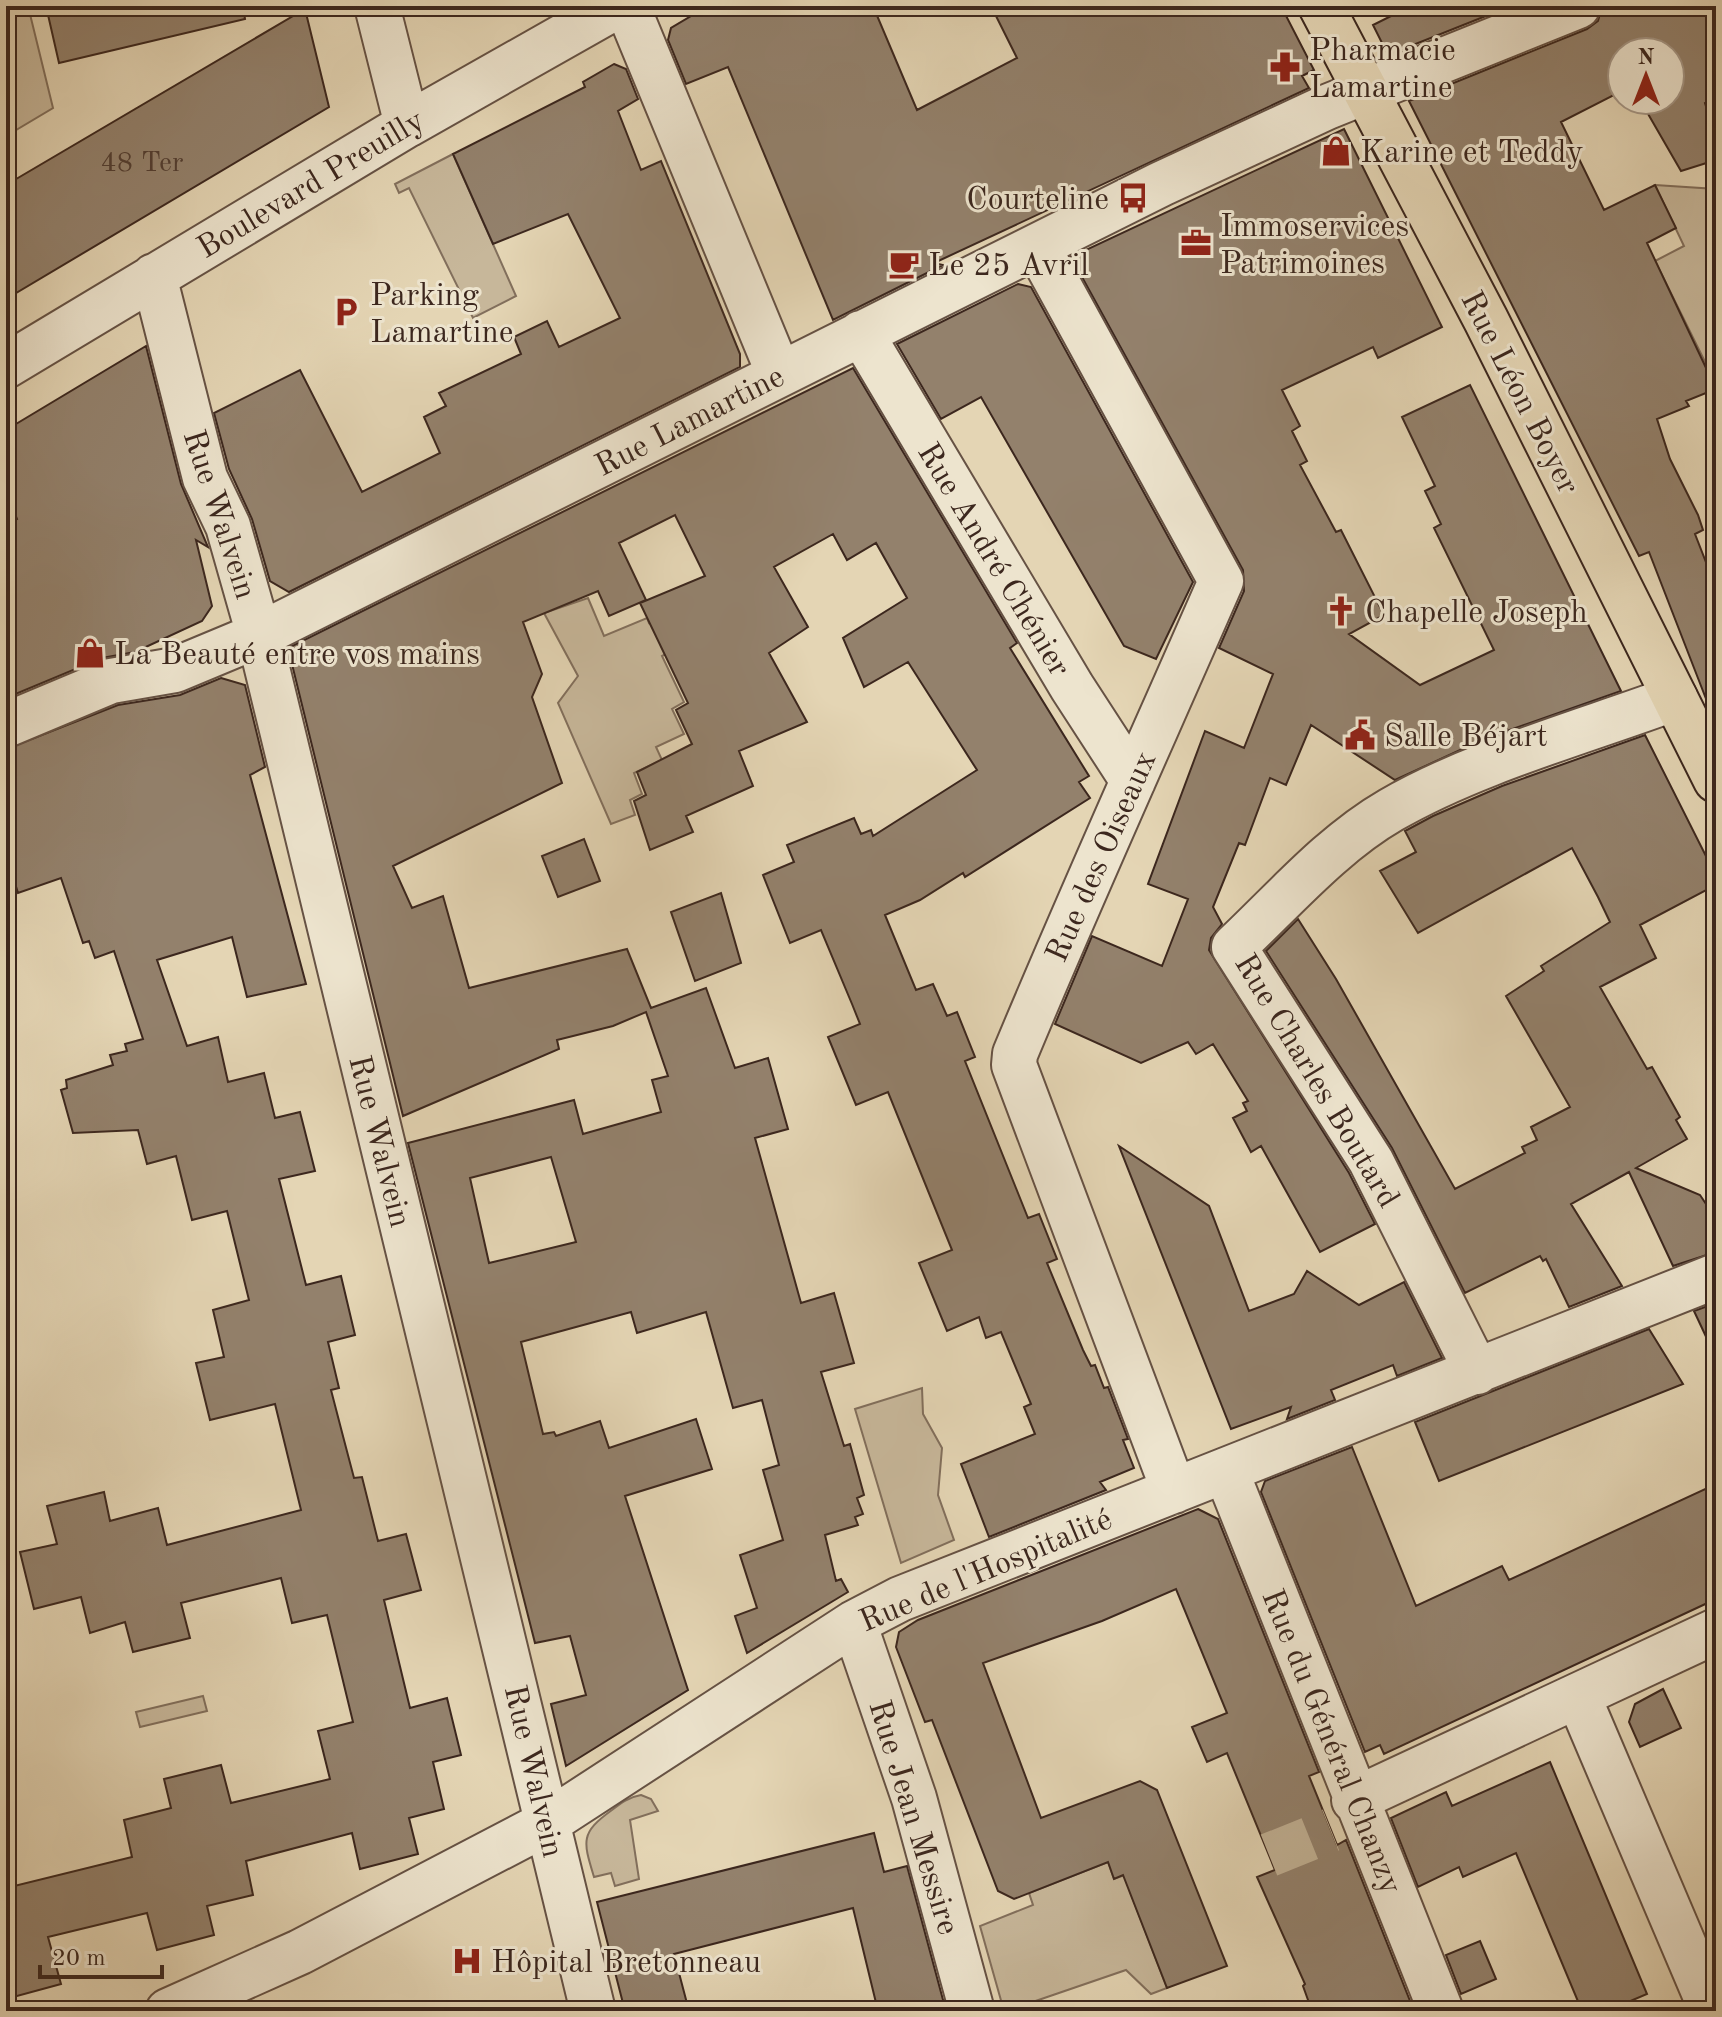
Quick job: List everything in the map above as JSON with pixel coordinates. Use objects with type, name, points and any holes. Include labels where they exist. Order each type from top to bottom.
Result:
[{"type":"main road","name":"Rue Léon Boyer","points":[[1321,6],[1486,320],[1675,698],[1712,761]]},
{"type":"street","points":[[377,6],[407,125]]},
{"type":"street","name":"Boulevard Preuilly","points":[[6,366],[407,125],[617,6]]},
{"type":"street","points":[[627,6],[779,374]]},
{"type":"street","name":"Rue Lamartine","points":[[6,725],[111,681],[175,670],[259,635],[1161,184],[1365,93],[1578,6]]},
{"type":"street","name":"Rue des Oiseaux","points":[[1037,246],[1221,581],[1097,858],[1015,1054],[1014,1065],[1174,1491]]},
{"type":"street","name":"Rue Walvein","points":[[154,276],[205,478],[228,526],[259,635],[331,940],[499,1615],[545,1824],[593,2011]]},
{"type":"street","name":"Rue André Chénier","points":[[861,333],[1072,687],[1133,781]]},
{"type":"street","name":"Rue Charles Boutard","points":[[1477,1372],[1371,1161],[1234,947],[1344,845],[1389,811],[1444,783],[1675,698]]},
{"type":"street","name":"Rue de l'Hospitalité","points":[[168,2011],[300,1952],[545,1824],[854,1623],[900,1599],[1716,1276]]},
{"type":"street","name":"Rue du Général Chanzy","points":[[1226,1471],[1354,1800],[1441,2011]]},
{"type":"street","name":"Rue Jean Messire","points":[[854,1623],[914,1798],[972,2011]]},
{"type":"street","points":[[1354,1800],[1716,1631]]},
{"type":"street","points":[[1578,1696],[1712,2011]]},
{"type":"shaded area","points":[[6,6],[28,6],[53,108],[6,136]]},
{"type":"shaded area","points":[[453,154],[516,296],[473,318],[409,188],[399,193],[395,184]]},
{"type":"shaded area","points":[[1655,185],[1716,189],[1716,384],[1655,261],[1684,246]]},
{"type":"shaded area","points":[[588,598],[604,636],[647,618],[649,623],[660,617],[676,649],[662,656],[684,702],[672,709],[684,734],[656,747],[662,760],[634,773],[642,794],[630,800],[635,815],[611,824],[558,703],[578,676],[544,613]]},
{"type":"shaded area","points":[[922,1388],[923,1414],[942,1448],[938,1495],[954,1540],[901,1563],[855,1409]]},
{"type":"shaded area","points":[[203,1696],[207,1711],[140,1727],[136,1712]]},
{"type":"shaded area","points":[[641,1795],[651,1799],[658,1811],[630,1820],[639,1879],[615,1886],[611,1873],[594,1877],[586,1846],[589,1832],[625,1801]]},
{"type":"shaded area","points":[[1108,1862],[1114,1879],[1130,1873],[1129,1889],[1167,1988],[1151,1994],[1126,1970],[1018,2007],[1018,2011],[1004,2011],[980,1926],[1033,1905],[1029,1893]]},
{"type":"building","points":[[46,6],[243,6],[245,19],[59,63]]},
{"type":"building","points":[[708,6],[873,6],[917,110],[1017,58],[991,6],[1281,6],[1314,70],[1302,76],[1309,88],[934,263],[943,265],[833,320],[728,67],[686,84],[668,40],[671,28]]},
{"type":"building","points":[[1411,6],[1511,6],[1388,55],[1373,25]]},
{"type":"building","points":[[1602,6],[1716,6],[1716,98],[1705,103],[1716,139],[1716,160],[1681,171],[1649,116],[1686,116],[1686,36],[1606,36],[1606,99],[1561,122],[1604,210],[1655,185],[1676,228],[1647,243],[1716,389],[1686,401],[1689,406],[1657,419],[1670,459],[1698,515],[1703,530],[1695,534],[1716,588],[1715,722],[1649,552],[1639,556],[1409,101],[1587,29],[1598,21]]},
{"type":"building","points":[[305,9],[329,107],[6,299],[6,185]]},
{"type":"building","points":[[614,64],[626,69],[638,99],[618,111],[641,170],[661,161],[740,354],[740,367],[289,592],[270,581],[252,519],[229,469],[214,413],[300,370],[362,492],[440,453],[424,417],[446,406],[439,393],[521,354],[514,337],[547,321],[559,347],[620,318],[568,214],[493,244],[453,154],[585,87],[583,82]]},
{"type":"building","points":[[1344,129],[1442,327],[1378,358],[1373,347],[1282,390],[1300,426],[1292,431],[1307,461],[1300,465],[1336,532],[1341,530],[1384,615],[1349,634],[1420,685],[1494,650],[1434,528],[1441,524],[1425,491],[1435,486],[1402,417],[1470,385],[1621,691],[1484,739],[1395,780],[1311,725],[1286,785],[1270,778],[1245,845],[1239,843],[1213,907],[1222,924],[1211,938],[1209,950],[1349,1173],[1375,1224],[1320,1252],[1261,1146],[1251,1152],[1233,1118],[1247,1111],[1243,1103],[1248,1101],[1213,1044],[1196,1054],[1188,1042],[1141,1063],[1055,1024],[1092,936],[1162,966],[1188,899],[1148,884],[1205,731],[1244,748],[1273,674],[1219,648],[1244,591],[1243,570],[1071,257]]},
{"type":"building","points":[[1018,284],[1031,287],[1193,582],[1156,659],[1124,646],[981,397],[941,419],[897,344]]},
{"type":"building","points":[[146,346],[181,484],[208,547],[196,540],[212,606],[202,621],[135,652],[102,658],[6,698],[6,575],[11,573],[6,552],[6,525],[17,519],[6,491],[6,430]]},
{"type":"building","points":[[853,368],[1017,643],[1010,648],[1089,776],[1079,782],[1090,798],[965,877],[963,873],[920,900],[885,915],[916,990],[933,984],[947,1016],[957,1012],[975,1057],[965,1061],[1028,1218],[1039,1214],[1057,1259],[1047,1263],[1083,1350],[1091,1366],[1095,1365],[1104,1388],[1108,1387],[1128,1439],[1123,1440],[1134,1468],[1100,1482],[1106,1490],[989,1537],[961,1464],[1035,1434],[1024,1407],[1031,1404],[1001,1332],[986,1338],[979,1317],[947,1331],[919,1263],[952,1250],[888,1092],[856,1105],[828,1037],[860,1024],[821,930],[790,943],[763,875],[794,862],[787,845],[854,818],[861,834],[871,830],[873,836],[977,770],[908,662],[864,687],[843,638],[907,598],[876,543],[847,560],[833,534],[774,567],[808,627],[769,653],[807,722],[739,751],[753,786],[686,816],[693,832],[650,850],[634,801],[646,795],[637,772],[692,744],[676,710],[688,703],[640,603],[705,576],[675,515],[619,543],[646,600],[609,616],[598,591],[523,622],[542,674],[532,697],[562,783],[393,866],[412,908],[443,896],[469,988],[627,949],[651,1008],[706,988],[735,1068],[768,1058],[788,1129],[755,1138],[801,1303],[834,1293],[854,1363],[821,1372],[844,1446],[850,1444],[864,1495],[857,1498],[863,1514],[855,1517],[858,1525],[825,1535],[836,1581],[841,1579],[848,1592],[747,1653],[735,1616],[757,1608],[740,1555],[783,1540],[763,1470],[779,1465],[762,1400],[733,1408],[706,1312],[637,1333],[631,1312],[521,1342],[543,1434],[554,1432],[556,1436],[600,1421],[609,1448],[696,1419],[712,1469],[625,1496],[688,1690],[566,1766],[551,1704],[586,1695],[570,1636],[535,1643],[408,1143],[574,1100],[583,1134],[661,1112],[652,1080],[668,1076],[646,1012],[613,1026],[557,1040],[559,1049],[403,1116],[288,648]],"holes":[[[551,1157],[576,1242],[489,1263],[470,1178]]]},
{"type":"building","points":[[221,678],[245,685],[265,767],[250,775],[306,984],[247,997],[232,937],[157,960],[187,1046],[218,1037],[228,1082],[264,1073],[275,1118],[300,1112],[315,1171],[279,1179],[306,1285],[341,1276],[355,1335],[328,1342],[339,1388],[331,1390],[354,1478],[362,1477],[378,1541],[406,1534],[421,1590],[384,1600],[410,1708],[447,1698],[461,1755],[433,1762],[444,1809],[409,1818],[418,1854],[360,1869],[352,1833],[246,1861],[253,1895],[207,1906],[214,1935],[157,1950],[147,1913],[48,1937],[61,1984],[6,1999],[6,1888],[132,1857],[124,1820],[171,1808],[164,1779],[221,1765],[231,1803],[330,1779],[318,1731],[353,1722],[327,1615],[292,1623],[281,1578],[181,1603],[190,1638],[133,1652],[125,1622],[90,1633],[81,1597],[34,1609],[20,1552],[57,1544],[47,1506],[104,1492],[110,1521],[158,1508],[167,1545],[301,1510],[275,1404],[210,1420],[196,1363],[224,1357],[213,1310],[249,1300],[227,1211],[192,1220],[176,1156],[147,1164],[138,1130],[73,1133],[61,1090],[67,1088],[66,1080],[113,1065],[110,1055],[127,1051],[125,1044],[143,1039],[114,951],[95,958],[89,941],[83,943],[61,878],[18,893],[6,854],[6,749],[118,705],[180,695]]},
{"type":"building","points":[[1645,735],[1716,876],[1716,885],[1640,925],[1656,958],[1600,987],[1647,1069],[1652,1067],[1680,1117],[1676,1120],[1687,1139],[1636,1168],[1700,1195],[1716,1219],[1716,1252],[1673,1266],[1629,1172],[1571,1204],[1622,1286],[1569,1307],[1546,1259],[1543,1261],[1540,1256],[1465,1293],[1392,1148],[1266,951],[1298,919],[1336,979],[1455,1189],[1525,1153],[1522,1147],[1537,1140],[1531,1127],[1570,1107],[1506,996],[1544,971],[1541,966],[1610,922],[1598,897],[1572,848],[1418,933],[1380,871],[1416,852],[1405,831],[1433,816],[1502,786]]},
{"type":"building","points":[[584,839],[600,881],[558,897],[542,856]]},
{"type":"building","points":[[721,893],[741,963],[695,981],[671,912]]},
{"type":"building","points":[[1119,1146],[1209,1206],[1249,1311],[1294,1294],[1307,1271],[1359,1305],[1404,1282],[1442,1358],[1397,1376],[1393,1365],[1331,1390],[1335,1400],[1287,1419],[1291,1407],[1231,1429]]},
{"type":"building","points":[[1716,1303],[1716,1358],[1694,1311]]},
{"type":"building","points":[[1649,1329],[1683,1384],[1439,1481],[1415,1422]]},
{"type":"building","points":[[1352,1447],[1416,1606],[1502,1566],[1509,1580],[1716,1484],[1716,1599],[1384,1754],[1380,1745],[1365,1752],[1261,1492],[1265,1481]]},
{"type":"building","points":[[1198,1509],[1218,1519],[1319,1772],[1309,1776],[1337,1845],[1346,1840],[1414,2011],[1312,2011],[1303,1986],[1305,1984],[1257,1877],[1275,1870],[1227,1753],[1207,1762],[1192,1727],[1227,1713],[1176,1589],[1102,1621],[983,1663],[1041,1818],[1140,1781],[1157,1790],[1227,1966],[1167,1988],[1123,1875],[1114,1879],[1108,1862],[1014,1899],[998,1891],[932,1720],[925,1722],[896,1647],[899,1632],[918,1620]]},
{"type":"building","points":[[1663,1689],[1681,1728],[1640,1747],[1629,1722],[1635,1704]]},
{"type":"building","points":[[1550,1762],[1647,1994],[1607,2011],[1582,2011],[1516,1853],[1463,1877],[1459,1867],[1418,1887],[1391,1818],[1446,1792],[1452,1806]]},
{"type":"building","points":[[874,1833],[884,1872],[907,1866],[946,2011],[878,2011],[853,1908],[674,1954],[689,2011],[625,2011],[597,1902]]},
{"type":"building","points":[[1480,1941],[1496,1979],[1461,1994],[1446,1955]]},
{"type":"tunnel","points":[[1269,1855],[1331,1830]]},
{"type":"place","name":"Pharmacie Lamartine","points":[[1285,67]]},
{"type":"place","name":"Karine et Teddy","points":[[1336,151]]},
{"type":"place","name":"Courteline","points":[[1133,198]]},
{"type":"place","name":"Immoservices Patrimoines","points":[[1196,243]]},
{"type":"place","name":"Le 25 Avril","points":[[904,264]]},
{"type":"place","name":"Parking Lamartine","points":[[346,312]]},
{"type":"place","name":"Chapelle Joseph","points":[[1341,611]]},
{"type":"place","name":"La Beauté entre vos mains","points":[[90,653]]},
{"type":"place","name":"Salle Béjart","points":[[1360,735]]},
{"type":"place","name":"Hôpital Bretonneau","points":[[467,1961]]}]
